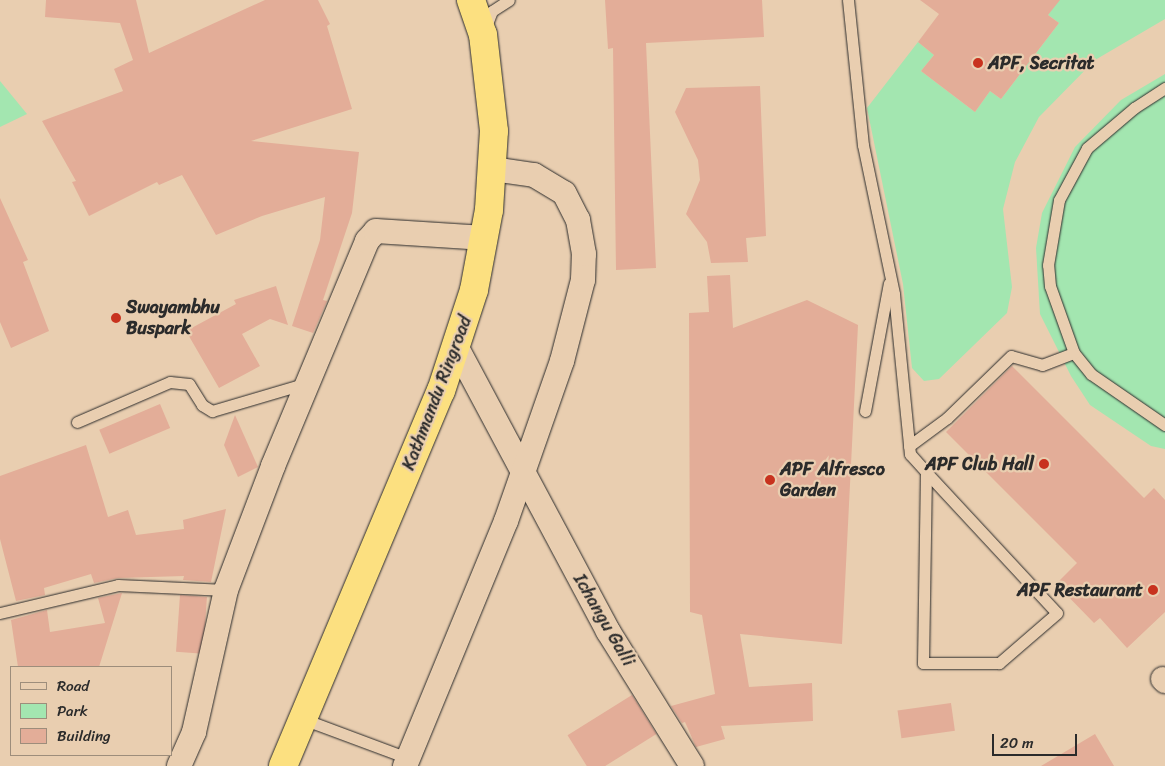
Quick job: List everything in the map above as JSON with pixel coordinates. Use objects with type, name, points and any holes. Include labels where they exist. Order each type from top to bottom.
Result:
[{"type":"highway","name":"Kathmandu Ringroad","points":[[283,766],[458,350],[485,238],[493,169],[492,100],[483,35],[470,0]]},
{"type":"street","points":[[406,762],[483,582],[562,361],[583,280],[584,254],[578,220],[564,193],[534,175],[493,169]]},
{"type":"street","points":[[179,766],[194,732],[226,590],[356,262],[376,231],[485,238]]},
{"type":"street","name":"Ichangu Galli","points":[[458,350],[521,472],[608,631],[692,766]]},
{"type":"lane","points":[[483,35],[492,11],[509,0]]},
{"type":"lane","points":[[848,0],[863,145],[891,277],[910,454],[1056,613],[999,663],[923,663],[926,472]]},
{"type":"lane","points":[[1165,88],[1134,108],[1087,148],[1059,200],[1048,265],[1050,286],[1074,352],[1091,374],[1165,425]]},
{"type":"lane","points":[[864,411],[891,277]]},
{"type":"lane","points":[[909,446],[947,418],[1011,356],[1042,364],[1074,352]]},
{"type":"lane","points":[[77,422],[170,382],[189,384],[202,404],[212,411],[308,382]]},
{"type":"lane","points":[[0,613],[118,585],[226,590]]},
{"type":"lane","points":[[303,719],[406,762]]},
{"type":"green space","points":[[1056,0],[1165,0],[1165,19],[1095,60],[1039,117],[1015,162],[1003,209],[1012,287],[1007,313],[939,379],[924,381],[912,368],[903,284],[867,108],[918,42],[934,55],[921,71],[975,112],[990,91],[1001,99],[1059,23],[1048,15]]},
{"type":"green space","points":[[1165,74],[1165,449],[1151,446],[1090,405],[1071,376],[1040,314],[1036,248],[1042,213],[1075,147],[1121,100]]},
{"type":"green space","points":[[0,81],[27,114],[0,127]]},
{"type":"building","points":[[46,0],[136,0],[149,53],[265,0],[318,0],[330,24],[327,26],[352,109],[251,141],[359,152],[352,213],[323,300],[327,301],[313,333],[292,326],[320,240],[325,197],[262,216],[216,235],[182,175],[159,185],[157,182],[89,216],[72,182],[76,181],[42,121],[123,91],[114,69],[133,60],[120,23],[45,17]]},
{"type":"building","points":[[605,0],[762,0],[764,37],[646,43],[656,268],[616,270],[613,48],[608,49]]},
{"type":"building","name":"APF, Secritat","points":[[920,0],[1060,0],[1048,15],[1059,23],[1001,99],[990,91],[975,112],[921,71],[934,55],[918,42],[939,14]]},
{"type":"building","points":[[760,86],[766,236],[746,238],[748,262],[711,263],[707,242],[686,214],[700,180],[698,160],[675,112],[686,88]]},
{"type":"building","points":[[0,198],[28,260],[23,262],[49,331],[11,348],[0,322]]},
{"type":"building","name":"APF Alfresco Garden","points":[[730,275],[733,328],[807,300],[858,325],[842,644],[740,634],[749,687],[812,683],[813,721],[721,726],[725,739],[696,747],[685,722],[682,723],[671,706],[715,694],[702,615],[690,612],[689,313],[709,312],[707,276]]},
{"type":"building","points":[[276,286],[288,325],[270,319],[242,334],[260,366],[219,388],[186,331],[236,304],[234,300]]},
{"type":"building","name":"APF Club Hall","points":[[1012,366],[1144,498],[1154,488],[1165,500],[1165,612],[1127,648],[1100,618],[1094,623],[1056,584],[1077,563],[946,432]]},
{"type":"building","points":[[160,404],[170,428],[109,454],[99,430]]},
{"type":"building","points":[[235,415],[258,467],[238,477],[224,445]]},
{"type":"building","points":[[86,445],[108,517],[128,510],[136,535],[184,529],[183,520],[226,509],[211,582],[183,580],[184,576],[118,578],[94,583],[91,574],[44,588],[45,595],[16,601],[0,539],[0,476]]},
{"type":"building","points":[[122,593],[99,666],[18,666],[11,620],[47,610],[50,632],[105,623],[98,598]]},
{"type":"building","points":[[180,595],[207,597],[203,654],[176,652]]},
{"type":"building","points":[[632,695],[656,734],[605,766],[587,766],[568,735]]},
{"type":"building","points":[[951,703],[955,731],[901,738],[898,711]]},
{"type":"building","points":[[1095,734],[1114,766],[1041,766]]},
{"type":"place","name":"APF, Secritat","points":[[978,63]]},
{"type":"place","name":"Swayambhu Buspark","points":[[116,318]]},
{"type":"place","name":"APF Club Hall","points":[[1044,464]]},
{"type":"place","name":"APF Alfresco Garden","points":[[770,480]]},
{"type":"place","name":"APF Restaurant","points":[[1153,590]]}]
